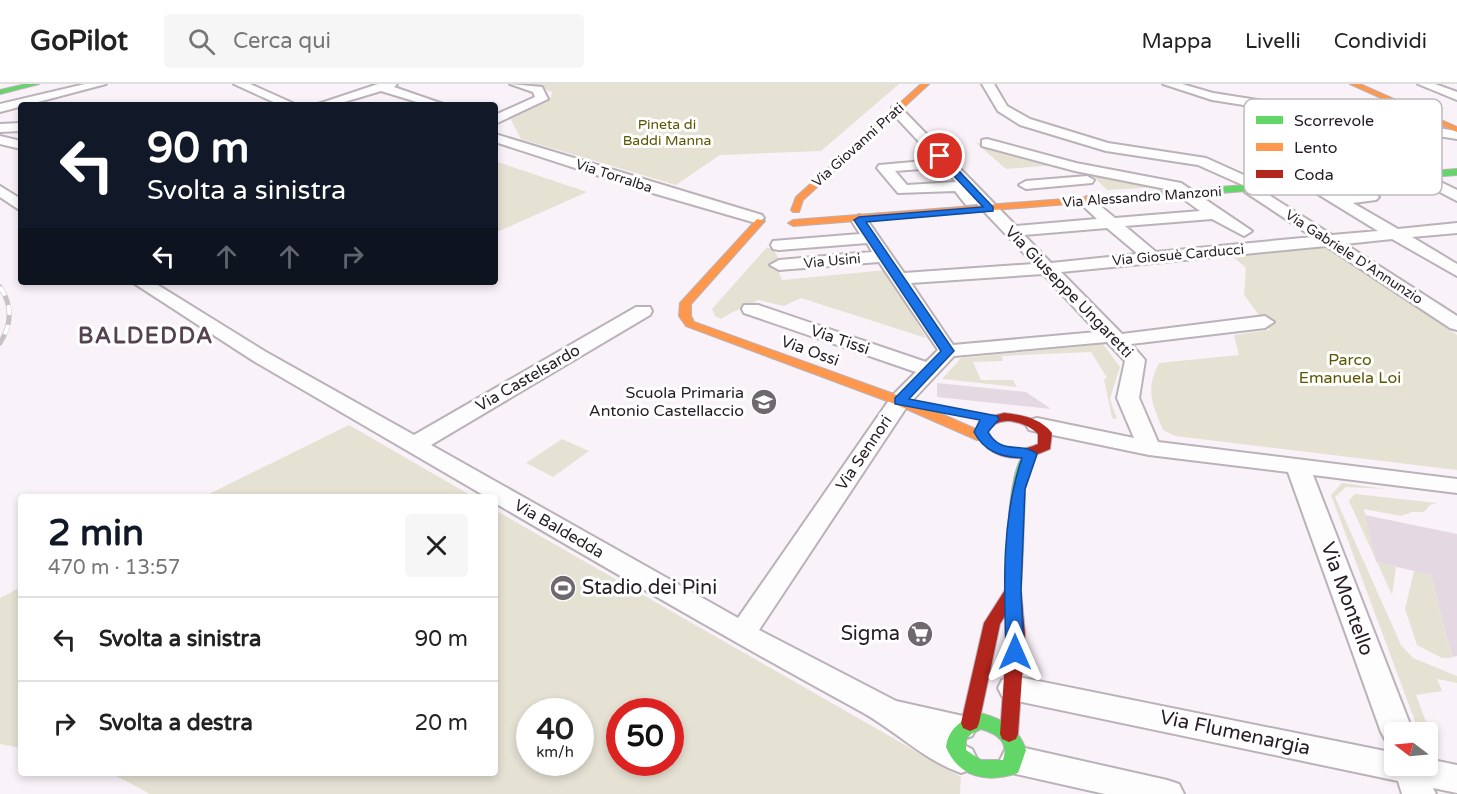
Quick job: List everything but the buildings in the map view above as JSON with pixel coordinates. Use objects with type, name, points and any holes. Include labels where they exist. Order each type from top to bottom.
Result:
[{"type":"main road","points":[[0,92],[35,84]]},
{"type":"main road","name":"Via Giovanni Prati","points":[[782,205],[913,84]]},
{"type":"main road","name":"Via Giovanni Prati","points":[[709,332],[690,324],[685,316],[686,303],[775,218],[926,84]]},
{"type":"main road","points":[[1354,84],[1388,99]]},
{"type":"main road","points":[[1442,123],[1457,130]]},
{"type":"main road","name":"Via Alessandro Manzoni","points":[[1442,173],[1457,172]]},
{"type":"main road","name":"Via Alessandro Manzoni","points":[[782,205],[775,218],[859,220],[1244,189]]},
{"type":"main road","name":"Via Giovanni Prati","points":[[709,332],[701,320],[704,307],[775,218]]},
{"type":"main road","name":"Via Ossi","points":[[709,332],[900,401],[982,437],[996,449]]},
{"type":"main road","name":"Via Ossi","points":[[900,401],[993,419],[1015,417],[1037,442]]},
{"type":"main road","points":[[982,437],[983,426],[993,419]]},
{"type":"main road","points":[[996,449],[1013,454],[1037,442]]},
{"type":"main road","points":[[1008,762],[1016,634],[1013,590],[1018,489],[1037,442]]},
{"type":"main road","points":[[996,449],[1018,489]]},
{"type":"main road","points":[[1008,762],[981,771],[968,770],[954,742],[966,725],[992,623],[1013,590]]},
{"type":"main road","points":[[966,725],[990,723],[1008,762]]},
{"type":"street","points":[[25,102],[100,84]]},
{"type":"street","points":[[240,84],[284,102]]},
{"type":"street","points":[[498,121],[542,99],[542,94],[538,90],[516,84]]},
{"type":"street","name":"Via Gabriele D'Annunzio","points":[[988,84],[1002,108],[1025,122],[1106,147],[1201,161],[1244,182]]},
{"type":"street","points":[[1168,84],[1212,96],[1244,101]]},
{"type":"street","points":[[1424,84],[1457,96]]},
{"type":"street","points":[[331,102],[387,85],[432,102]]},
{"type":"street","points":[[351,96],[368,102]]},
{"type":"street","points":[[0,108],[18,104]]},
{"type":"street","points":[[896,110],[984,209]]},
{"type":"street","points":[[0,128],[18,127]]},
{"type":"street","points":[[1442,133],[1457,135]]},
{"type":"street","name":"Via Torralba","points":[[498,138],[654,189],[733,210],[775,218]]},
{"type":"street","points":[[0,140],[18,144]]},
{"type":"street","points":[[987,143],[1086,174],[1176,186],[1215,214],[1244,231]]},
{"type":"street","points":[[934,164],[884,168],[903,190],[958,186],[984,209]]},
{"type":"street","points":[[1026,186],[1086,174]]},
{"type":"street","points":[[1086,174],[1108,200]]},
{"type":"street","points":[[1442,188],[1457,196]]},
{"type":"street","points":[[0,190],[18,204]]},
{"type":"street","name":"Via Gabriele D'Annunzio","points":[[1266,195],[1330,241],[1457,324]]},
{"type":"street","points":[[1329,195],[1457,271]]},
{"type":"street","points":[[1336,199],[1371,197]]},
{"type":"street","points":[[1088,202],[1152,258]]},
{"type":"street","name":"Via Giuseppe Ungaretti","points":[[984,209],[1049,268],[1135,360],[1128,398],[1149,448]]},
{"type":"street","points":[[1009,231],[1215,214]]},
{"type":"street","points":[[859,220],[948,351],[1116,338],[1264,322]]},
{"type":"street","name":"Via Giosuè Carducci","points":[[899,279],[1049,268],[1457,228]]},
{"type":"street","points":[[1432,231],[1457,245]]},
{"type":"street","points":[[778,245],[871,238]]},
{"type":"street","name":"Via Usini","points":[[779,265],[884,256]]},
{"type":"street","name":"Via Baldedda","points":[[146,285],[259,356],[742,634],[889,712],[923,740],[968,770]]},
{"type":"street","name":"Via Tissi","points":[[751,309],[929,370]]},
{"type":"street","name":"Via Castelsardo","points":[[414,445],[643,311]]},
{"type":"street","name":"Via Sennori","points":[[742,634],[900,401],[948,351]]},
{"type":"street","points":[[1037,442],[1149,448],[1457,486]]},
{"type":"street","name":"Via Montello","points":[[1298,467],[1393,722]]},
{"type":"street","name":"Via Flumenargia","points":[[1013,688],[1384,770]]},
{"type":"street","name":"Via Baldedda","points":[[889,712],[966,725]]},
{"type":"street","points":[[1008,762],[1167,794]]},
{"type":"street","name":"Via Flumenargia","points":[[1413,776],[1457,778]]},
{"type":"green space","name":"Pineta di Baddi Manna","points":[[534,84],[899,84],[821,151],[720,155],[676,185],[521,139],[510,118],[551,97],[552,92]]},
{"type":"green space","points":[[975,142],[1054,165],[1006,169]]},
{"type":"green space","points":[[498,162],[587,192],[498,232]]},
{"type":"green space","points":[[1091,174],[1158,187],[1107,190]]},
{"type":"green space","name":"Parco Emanuela Loi","points":[[1328,246],[1457,335],[1457,470],[1175,436],[1163,430],[1151,389],[1159,363],[1239,355],[1234,335],[1270,330],[1244,295],[1246,268],[1231,255]]},
{"type":"green space","points":[[767,247],[778,257],[782,280],[886,270],[926,338],[801,298],[784,306],[758,300],[721,319],[715,316],[712,309]]},
{"type":"green space","points":[[1103,344],[1120,367],[1110,399],[1117,419],[1112,418],[1104,379],[1107,378],[1091,352],[1002,356],[1003,361],[973,362],[981,380],[1013,380],[1017,387],[942,379],[961,358]]},
{"type":"green space","points":[[349,425],[469,494],[209,494]]},
{"type":"green space","points":[[562,439],[589,451],[553,477],[526,463]]},
{"type":"green space","points":[[1342,483],[1386,489],[1346,487],[1335,497],[1401,645],[1413,658],[1457,676],[1457,683],[1437,679],[1442,691],[1416,695],[1426,722],[1415,722],[1331,495]]},
{"type":"green space","points":[[1355,494],[1437,503],[1430,505],[1424,512],[1412,512],[1401,516],[1364,509],[1375,558],[1349,501]]},
{"type":"green space","name":"Stadio dei Pini","points":[[498,512],[961,777],[960,794],[150,794],[117,776],[498,776]]},
{"type":"green space","points":[[1377,562],[1396,567],[1392,595]]},
{"type":"green space","points":[[1414,571],[1431,575],[1452,658],[1442,658],[1417,645],[1405,609]]},
{"type":"green space","points":[[18,589],[18,747],[0,744],[0,598]]},
{"type":"railway","points":[[0,287],[9,308],[9,322],[0,343]]},
{"type":"traffic: fast","points":[[0,92],[35,84]]},
{"type":"traffic: fast","points":[[1442,173],[1457,172]]},
{"type":"traffic: fast","points":[[1103,199],[1244,188]]},
{"type":"traffic: fast","points":[[1015,549],[1018,489],[1030,454]]},
{"type":"traffic: fast","points":[[980,721],[998,727],[1011,738],[1016,750],[1011,767],[994,770],[980,768],[959,756],[955,747],[957,737],[965,728],[980,721]]},
{"type":"traffic: slow","points":[[796,210],[799,199],[925,84]]},
{"type":"traffic: slow","points":[[1354,84],[1388,99]]},
{"type":"traffic: slow","points":[[1442,123],[1457,130]]},
{"type":"traffic: slow","points":[[793,223],[1103,199]]},
{"type":"traffic: slow","points":[[760,221],[686,303],[685,316],[690,324],[900,401],[982,437]]},
{"type":"traffic: jam","points":[[1004,417],[1021,419],[1036,426],[1045,433],[1045,446],[1018,454],[1000,451],[993,447],[981,432],[990,421],[1004,417]]},
{"type":"traffic: jam","points":[[1009,734],[1016,634],[1013,590],[1015,549]]},
{"type":"traffic: jam","points":[[970,723],[992,623],[1013,590]]},
{"type":"place","name":"Scuola Primaria Antonio Castellaccio","points":[[764,402]]},
{"type":"place","name":"Stadio dei Pini","points":[[563,588]]},
{"type":"place","name":"Sigma","points":[[920,634]]},
{"type":"district","name":"BALDEDDA","points":[[146,336]]},
{"type":"route","points":[[940,156],[990,209],[859,220],[948,351],[900,401],[993,419],[983,426],[981,432],[987,443],[1007,453],[1030,454],[1018,489],[1013,590],[1015,652]]}]
